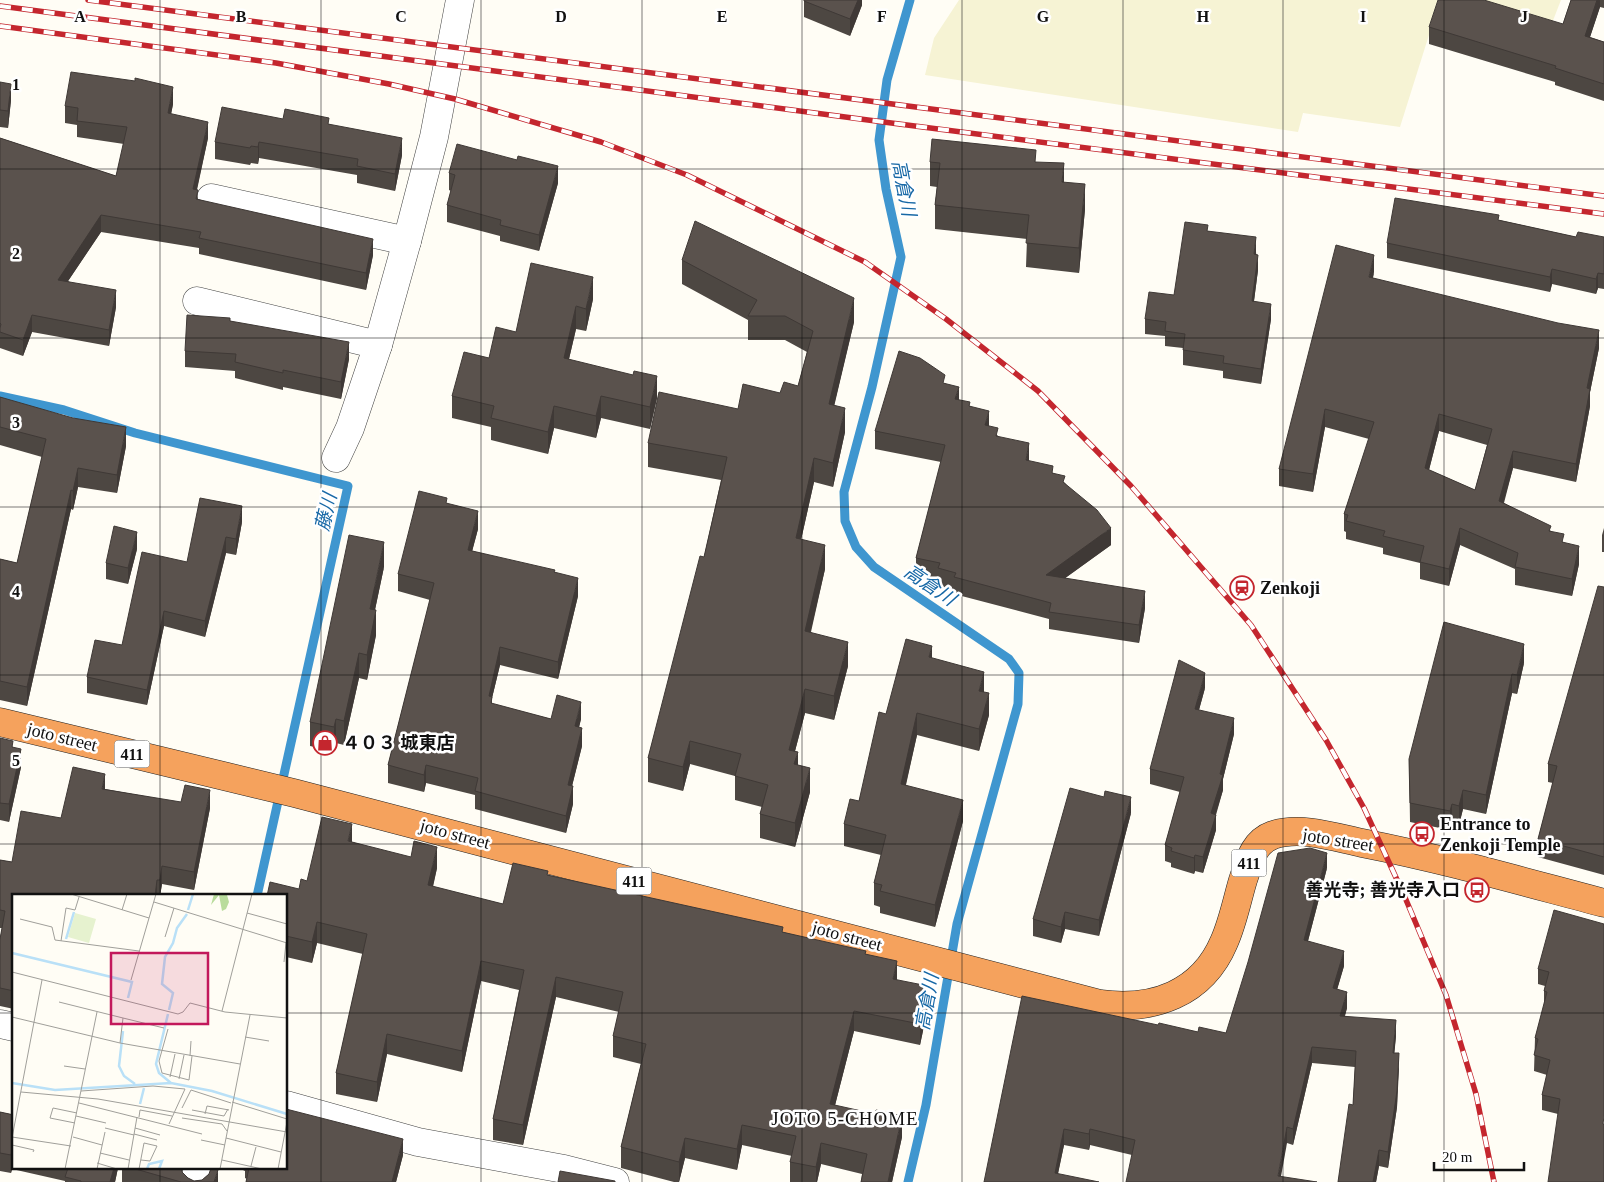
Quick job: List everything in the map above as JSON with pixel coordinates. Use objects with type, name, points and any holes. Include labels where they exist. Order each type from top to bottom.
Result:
[{"type":"highway","name":"joto street","points":[[0,722],[264,785],[948,962],[1100,1004],[1121,1006],[1150,1004],[1174,996],[1194,982],[1211,963],[1224,942],[1251,855],[1261,842],[1282,833],[1306,832],[1392,849],[1604,903]]},
{"type":"street","points":[[336,458],[350,428],[378,345],[407,241],[434,137],[460,0]]},
{"type":"street","points":[[211,198],[407,241]]},
{"type":"street","points":[[197,301],[378,345]]},
{"type":"street","points":[[288,1106],[418,1142],[564,1169],[615,1182]]},
{"type":"shaded area","points":[[959,0],[1440,0],[1400,127],[1303,113],[1298,132],[925,75],[934,38]]},
{"type":"shaded area","points":[[1479,0],[1561,0],[1552,23]]},
{"type":"building","points":[[804,0],[858,0],[850,19]]},
{"type":"building","points":[[1438,0],[1484,0],[1563,24],[1571,0],[1597,0],[1585,36],[1604,42],[1604,84],[1555,68],[1556,66],[1429,27]]},
{"type":"building","points":[[71,72],[135,81],[135,78],[173,87],[168,113],[208,122],[193,189],[198,190],[196,199],[373,239],[366,273],[199,238],[201,232],[101,215],[58,280],[116,290],[109,330],[32,315],[23,340],[0,332],[0,138],[116,176],[127,127],[77,121],[78,108],[65,106]]},
{"type":"building","points":[[0,82],[11,84],[8,111],[0,110]]},
{"type":"building","points":[[222,107],[283,119],[285,109],[329,118],[328,124],[402,138],[395,174],[357,166],[358,159],[259,142],[258,147],[251,146],[250,148],[215,142]]},
{"type":"building","points":[[932,139],[1036,150],[1035,162],[1064,163],[1062,182],[1085,184],[1079,248],[1026,243],[1029,215],[935,205],[940,163],[930,162]]},
{"type":"building","points":[[457,144],[517,160],[518,156],[558,166],[539,235],[500,225],[501,220],[447,205],[455,175],[449,173]]},
{"type":"building","points":[[1395,198],[1499,215],[1498,220],[1576,237],[1578,232],[1604,237],[1604,274],[1598,273],[1596,279],[1552,269],[1550,277],[1387,243]]},
{"type":"building","points":[[695,221],[854,298],[829,404],[845,408],[833,463],[814,458],[796,538],[825,545],[805,631],[848,642],[834,696],[805,689],[789,750],[798,752],[794,764],[810,768],[795,823],[760,814],[768,785],[735,776],[741,754],[690,741],[683,767],[648,758],[700,556],[704,557],[727,457],[648,443],[659,392],[738,409],[743,384],[780,393],[784,382],[798,386],[813,331],[785,316],[748,316],[757,300],[682,260]]},
{"type":"building","points":[[1185,222],[1208,225],[1207,231],[1256,237],[1254,254],[1258,255],[1252,301],[1271,304],[1261,369],[1223,363],[1224,356],[1183,350],[1185,334],[1165,331],[1166,322],[1145,319],[1149,292],[1174,295]]},
{"type":"building","points":[[1336,245],[1374,255],[1369,277],[1558,323],[1599,330],[1587,388],[1590,389],[1576,464],[1513,451],[1499,501],[1551,526],[1549,531],[1564,534],[1562,542],[1579,546],[1572,579],[1515,567],[1518,553],[1460,528],[1449,569],[1420,562],[1424,546],[1383,536],[1385,531],[1346,521],[1348,515],[1344,514],[1374,422],[1325,409],[1313,474],[1279,469]],"holes":[[[1439,414],[1492,429],[1475,490],[1425,468]]]},
{"type":"building","points":[[531,263],[593,277],[586,309],[576,306],[564,358],[633,375],[634,371],[657,376],[650,407],[601,396],[596,416],[554,406],[548,432],[491,418],[494,406],[452,396],[464,352],[489,358],[496,327],[516,332]]},
{"type":"building","points":[[187,315],[230,318],[230,321],[349,342],[341,382],[283,370],[283,373],[235,362],[236,354],[185,351]]},
{"type":"building","points":[[899,351],[920,358],[945,375],[943,383],[959,387],[955,399],[970,402],[969,406],[989,411],[985,425],[998,428],[996,436],[1029,443],[1026,460],[1053,466],[1052,473],[1065,476],[1063,482],[1097,510],[1111,528],[1046,575],[1145,591],[1139,625],[1049,612],[1051,603],[954,577],[956,573],[938,568],[940,563],[916,558],[945,445],[875,431]]},
{"type":"building","points":[[0,397],[73,418],[126,427],[117,475],[78,468],[73,491],[71,490],[27,687],[0,681],[0,559],[17,563],[46,439],[0,427]]},
{"type":"building","points":[[419,491],[447,498],[446,503],[478,511],[468,550],[555,570],[554,572],[578,578],[558,662],[500,647],[489,696],[492,697],[491,703],[551,719],[557,695],[581,702],[575,726],[582,728],[568,785],[573,786],[566,816],[475,791],[478,778],[426,765],[424,775],[388,765],[434,583],[398,574]]},
{"type":"building","points":[[200,498],[242,506],[236,539],[226,537],[205,621],[164,611],[147,690],[87,677],[95,640],[122,645],[142,552],[187,562]]},
{"type":"building","points":[[114,526],[137,532],[128,568],[106,563]]},
{"type":"building","points":[[349,535],[384,542],[370,609],[376,610],[367,655],[359,653],[344,721],[336,719],[334,727],[310,722]]},
{"type":"building","points":[[1598,586],[1604,587],[1604,857],[1538,839],[1557,766],[1548,764]]},
{"type":"building","points":[[1444,622],[1524,644],[1517,675],[1512,674],[1486,795],[1463,790],[1459,806],[1452,804],[1450,811],[1410,803],[1409,759]]},
{"type":"building","points":[[906,639],[932,646],[929,657],[984,672],[979,691],[989,693],[979,729],[917,713],[901,784],[963,800],[935,905],[880,891],[882,885],[874,883],[886,835],[844,824],[850,799],[859,801],[879,712],[886,714]]},
{"type":"building","points":[[1179,660],[1205,673],[1195,709],[1234,718],[1220,774],[1223,775],[1211,813],[1216,815],[1203,857],[1195,855],[1194,858],[1171,851],[1172,848],[1165,845],[1184,777],[1150,769]]},
{"type":"building","points":[[0,738],[13,741],[12,747],[21,749],[9,804],[0,803]]},
{"type":"building","points":[[73,767],[105,774],[102,789],[181,802],[185,785],[210,790],[194,872],[162,866],[160,880],[157,880],[155,894],[12,894],[12,991],[0,988],[0,939],[5,911],[0,910],[0,860],[12,862],[21,811],[61,818]]},
{"type":"building","points":[[1070,788],[1104,797],[1105,791],[1131,797],[1099,920],[1065,912],[1061,927],[1033,919]]},
{"type":"building","points":[[322,817],[352,824],[348,841],[411,857],[414,841],[437,847],[428,885],[503,904],[513,863],[548,871],[547,875],[783,927],[782,932],[866,951],[865,954],[897,961],[893,979],[928,986],[920,1024],[854,1011],[830,1104],[875,1114],[876,1110],[902,1116],[888,1182],[861,1182],[867,1154],[821,1143],[816,1167],[790,1162],[796,1136],[742,1125],[737,1149],[685,1138],[679,1162],[621,1147],[646,1044],[613,1036],[623,992],[556,977],[523,1125],[493,1119],[524,970],[481,961],[462,1051],[387,1034],[377,1082],[336,1073],[367,934],[317,922],[312,942],[288,936],[288,894],[267,894],[270,882],[299,889],[301,879],[307,881]]},
{"type":"building","points":[[1310,848],[1327,853],[1304,940],[1344,951],[1333,988],[1347,992],[1340,1016],[1396,1020],[1393,1053],[1399,1053],[1397,1091],[1388,1152],[1379,1150],[1373,1182],[1338,1182],[1349,1104],[1353,1105],[1356,1051],[1312,1047],[1293,1129],[1287,1127],[1278,1176],[1317,1182],[1126,1182],[1135,1140],[1090,1129],[1089,1134],[1064,1129],[1055,1173],[1099,1182],[984,1182],[1022,996],[1158,1025],[1159,1023],[1198,1032],[1199,1027],[1226,1033],[1278,853]]},
{"type":"building","points":[[1554,910],[1604,924],[1604,1182],[1548,1182],[1560,1099],[1542,1095],[1550,1060],[1534,1055],[1538,1039],[1535,1038],[1547,992],[1544,991],[1549,972],[1538,969]]},
{"type":"building","points":[[288,1110],[403,1139],[392,1182],[246,1182],[249,1170],[288,1170]]},
{"type":"building","points":[[0,1112],[12,1115],[12,1151],[11,1155],[0,1153]]},
{"type":"building","points":[[67,1170],[113,1170],[110,1182],[81,1182],[65,1177]]},
{"type":"building","points":[[139,1170],[182,1170],[188,1178],[194,1181],[202,1180],[209,1174],[210,1170],[218,1170],[214,1182],[181,1182]]},
{"type":"building","points":[[560,1171],[615,1181],[615,1182],[558,1182]]},
{"type":"waterway","name":"高倉川","points":[[908,1182],[926,1105],[957,924],[1018,704],[1019,673],[1009,659],[874,567],[856,547],[845,521],[844,492],[872,387],[901,257],[886,189],[879,140],[887,80],[910,0]]},
{"type":"waterway","name":"藤川","points":[[0,396],[64,410],[135,433],[348,486],[257,894]]},
{"type":"railway","points":[[88,0],[1604,196]]},
{"type":"railway","points":[[0,6],[1604,214]]},
{"type":"railway","points":[[0,26],[276,63],[389,84],[455,99],[601,142],[687,175],[865,262],[946,319],[1038,391],[1131,486],[1251,625],[1326,740],[1364,808],[1404,895],[1446,995],[1476,1094],[1494,1182]]},
{"type":"place","name":"Zenkoji","points":[[1242,588]]},
{"type":"place","name":"４０３ 城東店","points":[[325,743]]},
{"type":"place","name":"Entrance to Zenkoji Temple","points":[[1422,834]]},
{"type":"place","name":"善光寺; 善光寺入口","points":[[1477,890]]},
{"type":"district","name":"JOTO 5-CHOME","points":[[845,1118]]}]
